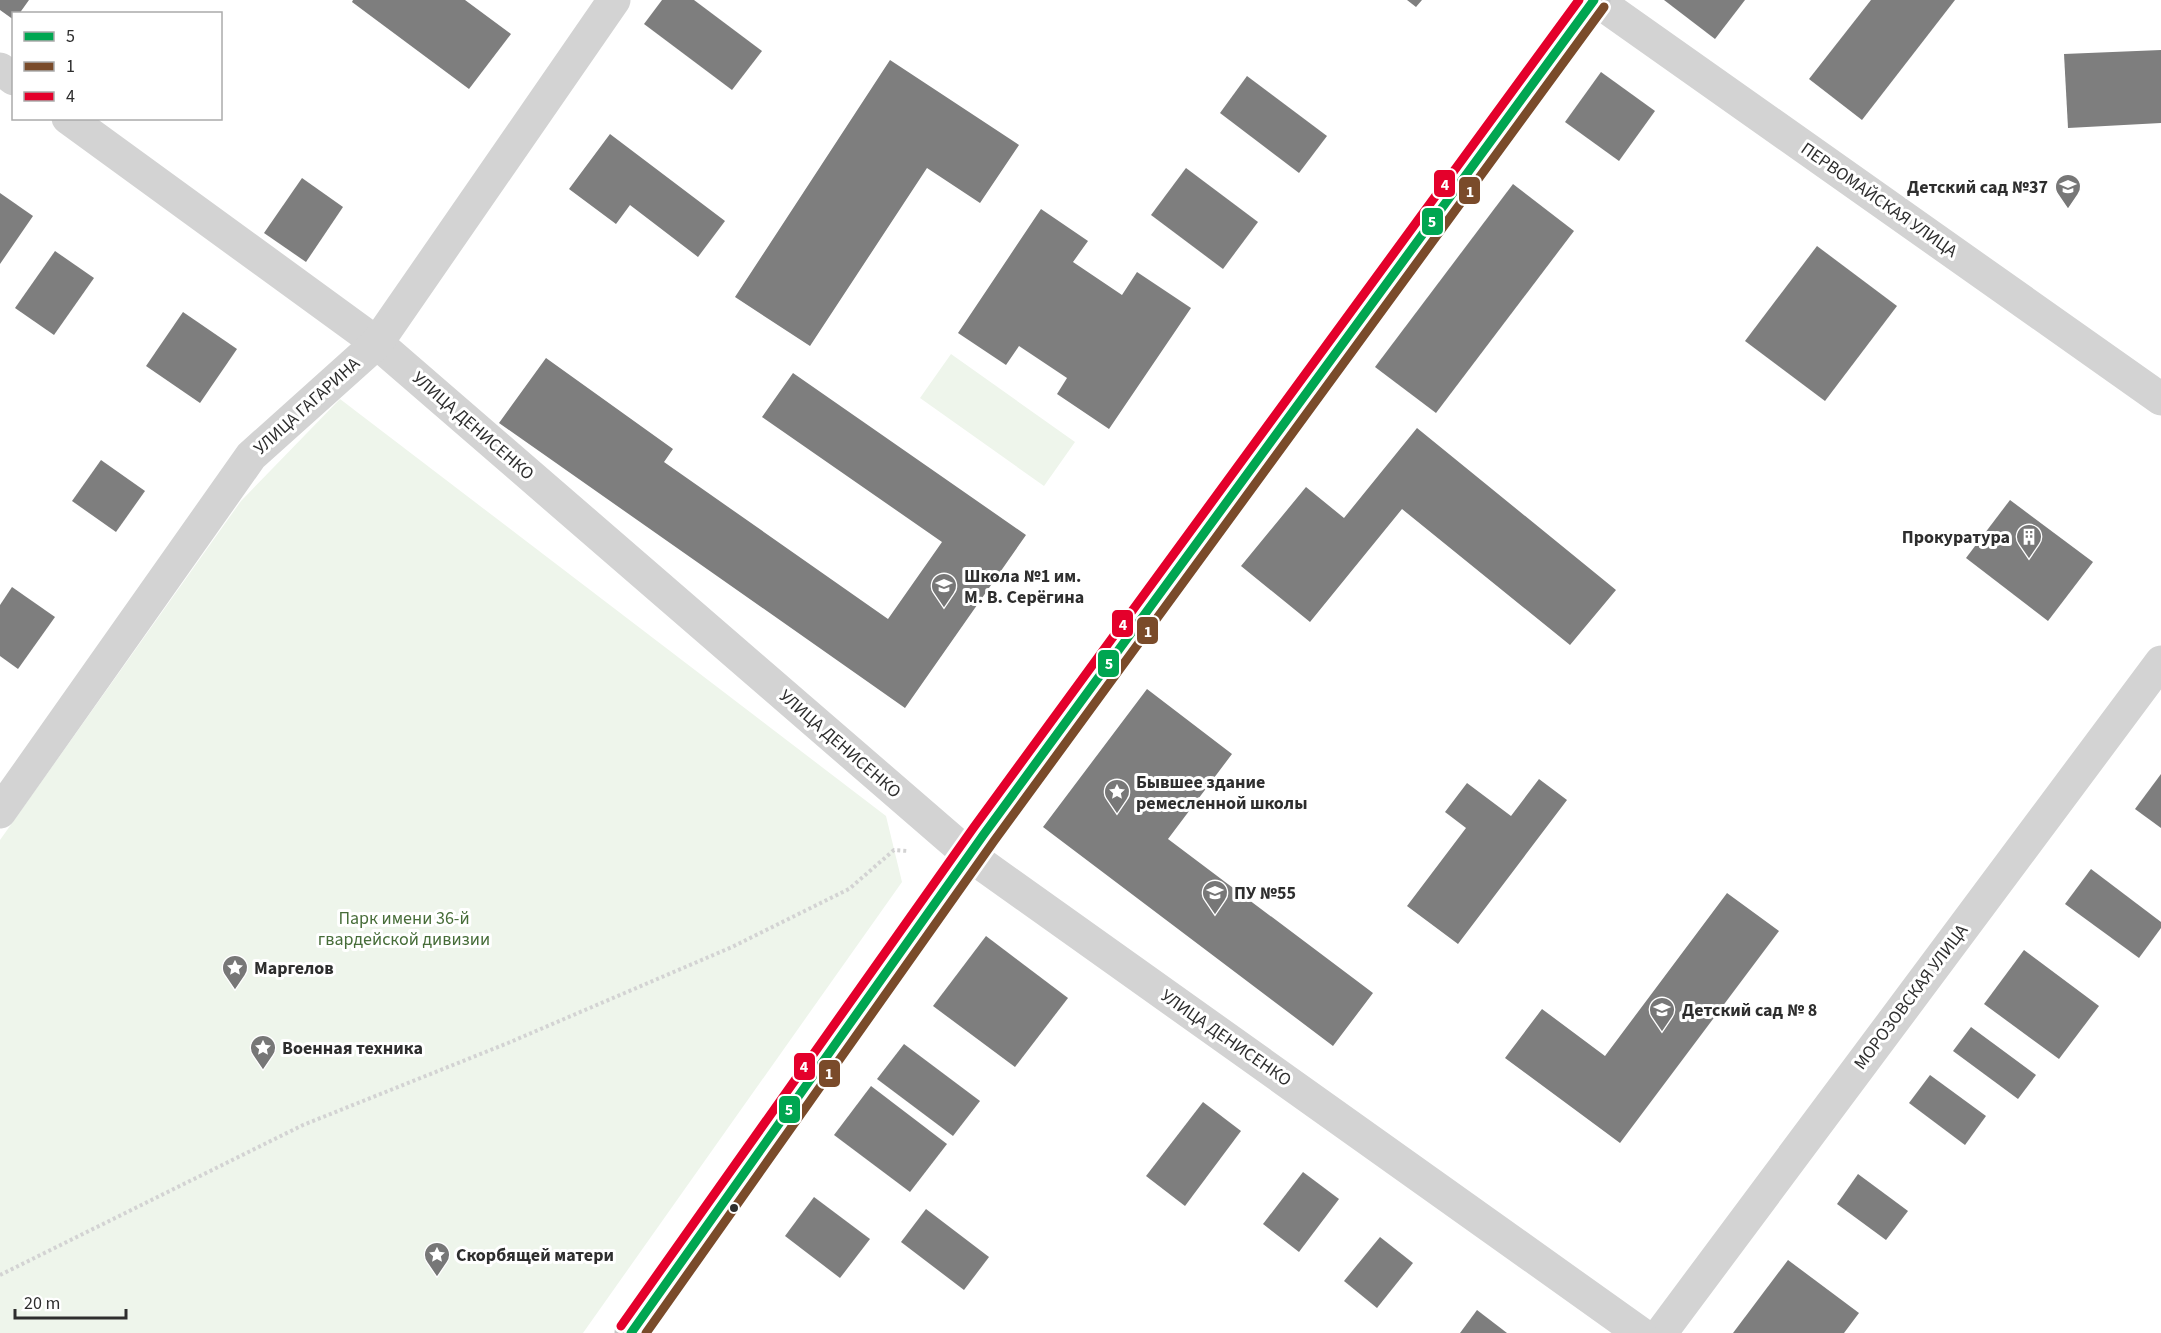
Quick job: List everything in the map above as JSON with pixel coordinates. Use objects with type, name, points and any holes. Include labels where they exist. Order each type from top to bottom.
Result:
[{"type":"main road","points":[[631,1333],[969,855],[1595,0]]},
{"type":"street","name":"УЛИЦА ГАГАРИНА","points":[[0,812],[251,456],[377,343],[614,0]]},
{"type":"street","name":"ПЕРВОМАЙСКАЯ УЛИЦА","points":[[1595,0],[2161,399]]},
{"type":"street","name":"УЛИЦА ДЕНИСЕНКО","points":[[71,120],[377,343],[969,855],[1640,1333]]},
{"type":"street","name":"МОРОЗОВСКАЯ УЛИЦА","points":[[1661,1333],[2161,662]]},
{"type":"path","points":[[0,1275],[303,1125],[508,1043],[732,947],[849,889],[894,850],[915,851]]},
{"type":"green space","points":[[951,354],[1075,442],[1044,486],[920,398]]},
{"type":"green space","name":"Парк имени 36-й гвардейской дивизии","points":[[340,399],[886,816],[902,882],[583,1333],[0,1333],[0,840],[241,501]]},
{"type":"building","points":[[0,0],[29,0],[20,12],[12,12],[12,19],[0,10]]},
{"type":"building","points":[[353,0],[465,0],[511,34],[469,89],[352,2]]},
{"type":"building","points":[[662,0],[694,0],[762,51],[732,90],[644,24]]},
{"type":"building","points":[[1407,0],[1422,0],[1416,7]]},
{"type":"building","points":[[1664,0],[1745,0],[1715,39]]},
{"type":"building","points":[[1871,0],[1955,0],[1862,120],[1809,79]]},
{"type":"building","points":[[2161,50],[2161,123],[2068,128],[2064,54]]},
{"type":"building","points":[[890,60],[1019,145],[980,203],[927,168],[810,346],[735,297]]},
{"type":"building","points":[[1601,72],[1655,111],[1619,161],[1565,122]]},
{"type":"building","points":[[1247,76],[1327,136],[1299,173],[1220,113]]},
{"type":"building","points":[[610,134],[725,221],[698,257],[630,205],[616,224],[569,189]]},
{"type":"building","points":[[1186,168],[1258,222],[1223,269],[1151,215]]},
{"type":"building","points":[[302,178],[343,207],[306,262],[264,233]]},
{"type":"building","points":[[1513,184],[1574,231],[1436,413],[1375,367]]},
{"type":"building","points":[[0,193],[33,216],[0,264]]},
{"type":"building","points":[[1041,209],[1088,241],[1073,262],[1122,295],[1137,272],[1191,308],[1109,429],[1057,394],[1067,378],[1019,346],[1006,365],[958,333]]},
{"type":"building","points":[[1817,246],[1897,306],[1825,401],[1745,341]]},
{"type":"building","points":[[55,251],[94,278],[54,335],[15,308]]},
{"type":"building","points":[[183,312],[237,349],[200,403],[146,366]]},
{"type":"building","points":[[546,358],[673,449],[664,462],[888,619],[942,542],[762,417],[793,373],[1026,535],[905,708],[499,423]]},
{"type":"building","points":[[1417,428],[1616,590],[1570,645],[1402,509],[1310,622],[1241,566],[1306,487],[1344,518]]},
{"type":"building","points":[[101,460],[145,491],[116,532],[72,501]]},
{"type":"building","name":"Прокуратура","points":[[2010,500],[2093,562],[2048,621],[1966,558]]},
{"type":"building","points":[[12,587],[55,617],[18,669],[0,656],[0,605]]},
{"type":"building","name":"ПУ №55","points":[[1147,689],[1232,754],[1168,839],[1373,993],[1333,1046],[1043,827]]},
{"type":"building","points":[[2161,774],[2161,828],[2135,809]]},
{"type":"building","points":[[1539,779],[1567,800],[1458,944],[1407,906],[1466,828],[1445,812],[1467,783],[1511,816]]},
{"type":"building","points":[[2091,869],[2161,922],[2161,928],[2139,958],[2065,904]]},
{"type":"building","name":"Детский сад № 8","points":[[1727,893],[1779,931],[1620,1143],[1505,1058],[1542,1009],[1605,1056]]},
{"type":"building","points":[[986,936],[1068,998],[1015,1067],[933,1006]]},
{"type":"building","points":[[2024,950],[2099,1006],[2059,1059],[1984,1004]]},
{"type":"building","points":[[1971,1027],[2036,1075],[2018,1099],[1953,1051]]},
{"type":"building","points":[[904,1044],[980,1101],[953,1136],[877,1079]]},
{"type":"building","points":[[1930,1075],[1986,1116],[1965,1145],[1909,1103]]},
{"type":"building","points":[[871,1086],[947,1144],[910,1192],[834,1135]]},
{"type":"building","points":[[1203,1102],[1241,1131],[1185,1206],[1146,1176]]},
{"type":"building","points":[[1303,1172],[1339,1199],[1299,1252],[1263,1224]]},
{"type":"building","points":[[1858,1174],[1908,1211],[1886,1240],[1837,1204]]},
{"type":"building","points":[[814,1197],[870,1239],[840,1278],[785,1236]]},
{"type":"building","points":[[926,1209],[989,1257],[964,1290],[901,1242]]},
{"type":"building","points":[[1380,1237],[1413,1263],[1377,1308],[1344,1281]]},
{"type":"building","points":[[1788,1260],[1859,1313],[1844,1333],[1733,1333]]},
{"type":"building","points":[[1477,1310],[1507,1333],[1460,1333]]},
{"type":"transit line","name":"4","points":[[621,1326],[974,827],[1579,0]]},
{"type":"transit line","name":"5","points":[[631,1333],[984,834],[1594,0]]},
{"type":"transit line","name":"1","points":[[646,1333],[994,841],[1604,7]]},
{"type":"place","name":"Детский сад №37","points":[[2068,210]]},
{"type":"place","name":"Прокуратура","points":[[2029,560]]},
{"type":"place","name":"Школа №1 им. М. В. Серёгина","points":[[944,609]]},
{"type":"place","name":"Бывшее здание ремесленной школы","points":[[1117,815]]},
{"type":"place","name":"ПУ №55","points":[[1215,916]]},
{"type":"place","name":"Маргелов","points":[[235,991]]},
{"type":"place","name":"Детский сад № 8","points":[[1662,1033]]},
{"type":"place","name":"Военная техника","points":[[263,1071]]},
{"type":"place","name":"Скорбящей матери","points":[[437,1278]]}]
